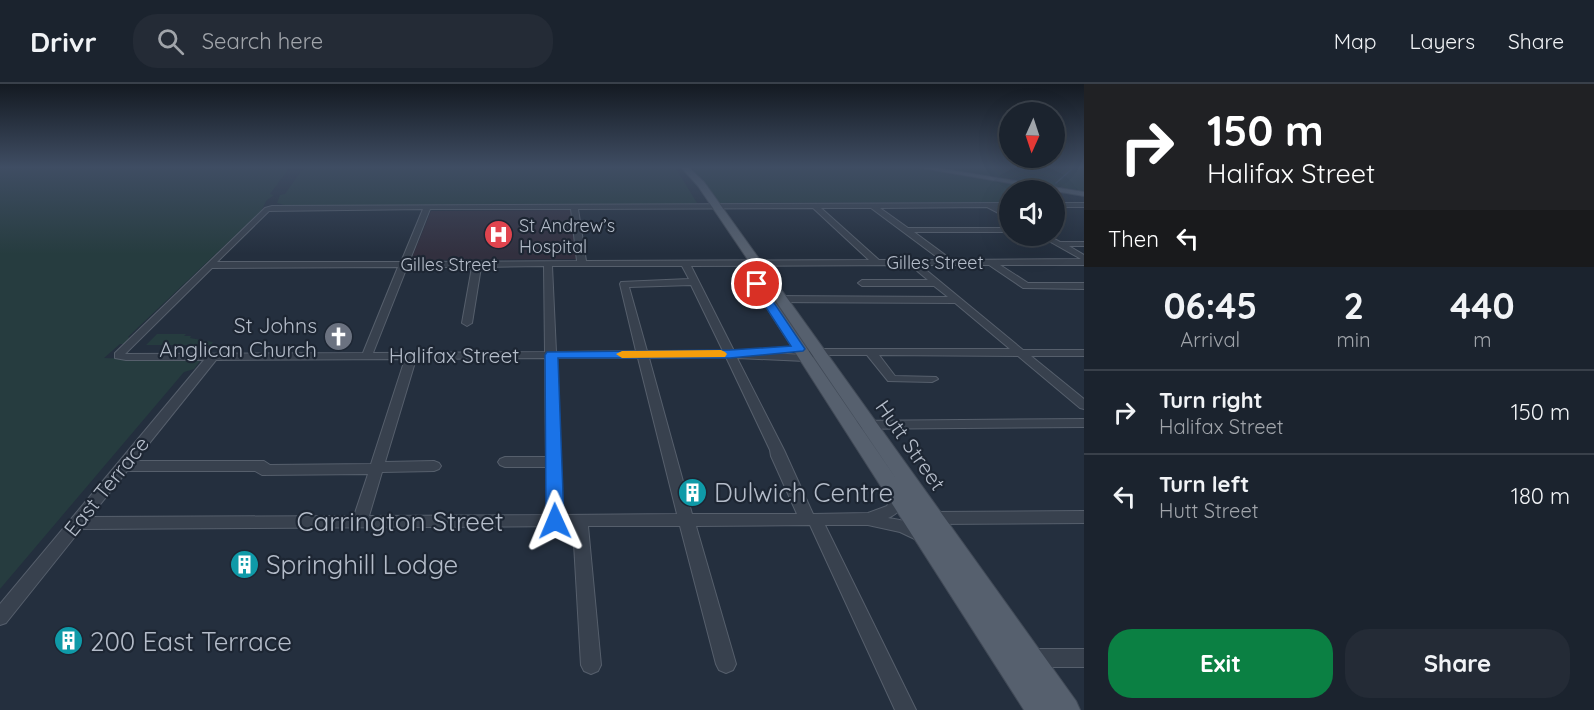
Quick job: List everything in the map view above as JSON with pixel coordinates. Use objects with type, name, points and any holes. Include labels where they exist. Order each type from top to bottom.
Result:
[{"type":"main road","name":"Hutt Street","points":[[706,196],[749,263],[767,299],[859,424],[933,518],[1067,710]]},
{"type":"main road","name":"Hutt Street","points":[[749,263],[781,299],[807,353]]},
{"type":"main road","name":"Hutt Street","points":[[859,424],[897,497],[1039,710]]},
{"type":"street","points":[[872,205],[949,262]]},
{"type":"street","points":[[989,205],[999,210]]},
{"type":"street","points":[[213,356],[119,356],[267,209],[999,205]]},
{"type":"street","points":[[1065,205],[1084,205]]},
{"type":"street","points":[[574,206],[582,264]]},
{"type":"street","points":[[815,206],[877,262]]},
{"type":"street","points":[[367,355],[427,207]]},
{"type":"street","points":[[905,230],[999,230]]},
{"type":"street","points":[[1076,236],[1084,242]]},
{"type":"street","points":[[1065,244],[1084,242]]},
{"type":"street","points":[[1062,246],[1084,260]]},
{"type":"street","name":"Gilles Street","points":[[211,265],[1084,260]]},
{"type":"street","points":[[911,262],[1084,405]]},
{"type":"street","points":[[990,262],[1026,286],[1084,286]]},
{"type":"street","points":[[685,263],[906,710]]},
{"type":"street","points":[[467,323],[477,264]]},
{"type":"street","points":[[548,264],[555,521]]},
{"type":"street","points":[[694,282],[624,284],[726,664]]},
{"type":"street","points":[[862,283],[936,283]]},
{"type":"street","points":[[767,299],[957,300]]},
{"type":"street","name":"Halifax Street","points":[[213,356],[1084,352]]},
{"type":"street","points":[[871,353],[892,379],[932,379]]},
{"type":"street","points":[[360,521],[412,355]]},
{"type":"street","name":"East Terrace","points":[[0,617],[213,356]]},
{"type":"street","points":[[859,424],[1084,423]]},
{"type":"street","points":[[505,462],[554,462]]},
{"type":"street","points":[[122,466],[264,466],[262,470],[434,466]]},
{"type":"street","name":"Carrington Street","points":[[868,519],[893,509],[897,497]]},
{"type":"street","points":[[933,518],[1084,517]]},
{"type":"street","name":"Carrington Street","points":[[77,523],[868,519],[904,526],[924,538]]},
{"type":"street","points":[[580,521],[591,665]]},
{"type":"street","points":[[1003,657],[1084,658]]},
{"type":"shaded area","name":"St Andrew’s Hospital","points":[[571,210],[578,259],[411,260],[431,211]]},
{"type":"green space","points":[[0,196],[272,196],[266,201],[262,210],[128,337],[130,338],[124,344],[120,344],[104,358],[200,361],[194,369],[184,372],[0,589]]},
{"type":"green space","points":[[280,196],[693,196],[697,203],[692,203],[692,205],[288,206],[277,203]]},
{"type":"green space","points":[[712,196],[999,196],[999,202],[720,203]]},
{"type":"green space","points":[[157,334],[186,334],[184,336],[213,342],[211,345],[146,345]]},
{"type":"slow traffic","points":[[622,354],[721,354]]},
{"type":"place","name":"St Andrew’s Hospital","points":[[498,235]]},
{"type":"place","name":"St Johns Anglican Church","points":[[338,337]]},
{"type":"place","name":"Dulwich Centre","points":[[693,492]]},
{"type":"place","name":"Springhill Lodge","points":[[245,564]]},
{"type":"place","name":"200 East Terrace","points":[[69,641]]},
{"type":"route","points":[[555,521],[551,355],[730,354],[799,349],[757,284]]}]
